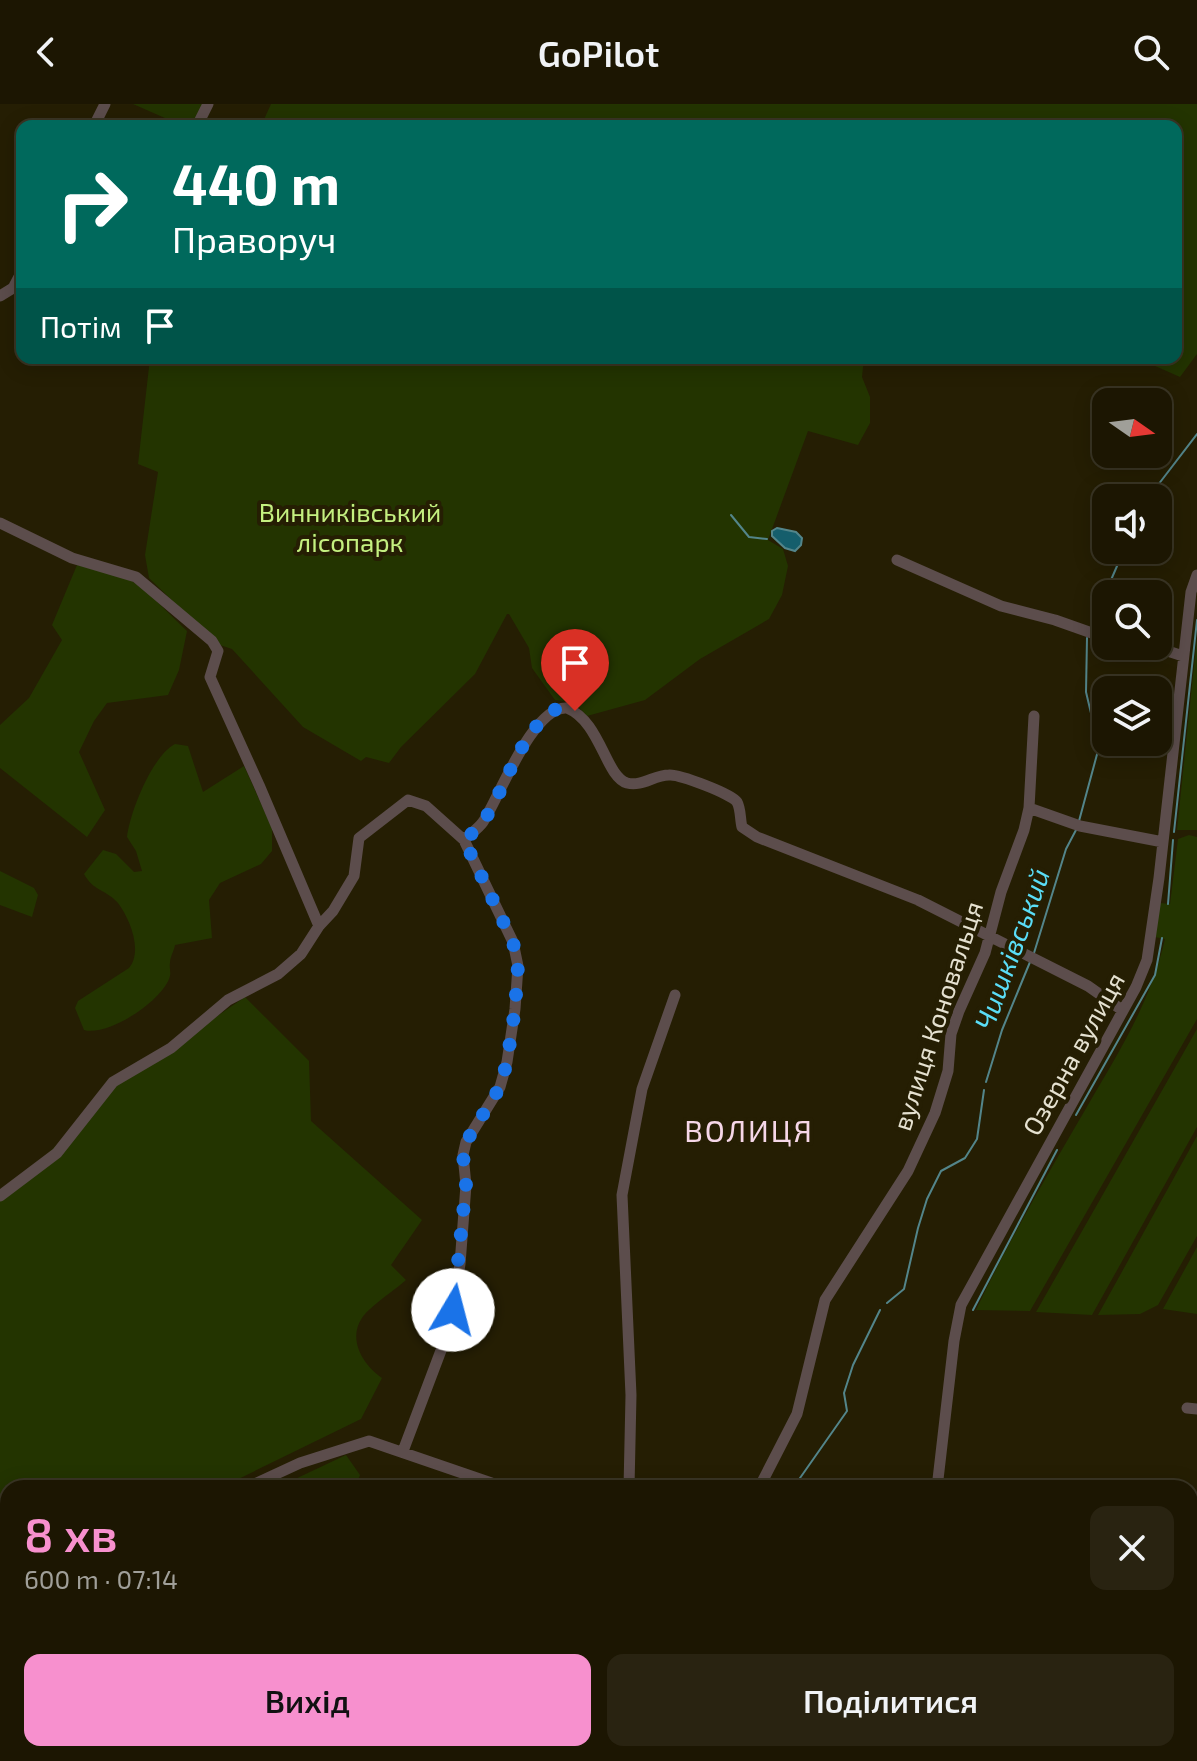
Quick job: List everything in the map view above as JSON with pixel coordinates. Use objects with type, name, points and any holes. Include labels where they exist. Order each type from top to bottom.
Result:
[{"type":"street","points":[[0,523],[44,547],[136,577],[212,641],[218,651],[210,677],[319,926]]},
{"type":"street","points":[[897,560],[1001,606],[1092,633]]},
{"type":"street","name":"Озерна вулиця","points":[[938,1480],[961,1305],[1143,974],[1163,842],[1191,592],[1197,575]]},
{"type":"street","points":[[1172,652],[1183,656]]},
{"type":"street","points":[[464,840],[481,825],[533,732],[554,710],[567,708],[584,719],[614,775],[626,783],[640,784],[666,774],[678,775],[736,800],[742,827],[757,837],[918,900],[1088,986],[1122,1010]]},
{"type":"street","name":"вулиця Коновальця","points":[[763,1480],[797,1414],[825,1300],[908,1171],[935,1113],[948,1071],[951,1034],[990,935],[1001,892],[1024,830],[1029,808],[1034,716]]},
{"type":"street","points":[[0,1196],[57,1153],[113,1082],[171,1048],[228,1000],[278,974],[301,954],[354,876],[359,838],[408,800],[426,806],[464,840],[517,953],[515,1009],[507,1062],[500,1087],[466,1142],[463,1155],[466,1185],[460,1264],[451,1324],[403,1451]]},
{"type":"street","points":[[1029,808],[1080,826],[1163,842]]},
{"type":"street","points":[[629,1480],[631,1395],[622,1195],[642,1089],[675,995]]},
{"type":"street","points":[[263,1480],[351,1444],[369,1441],[484,1480]]},
{"type":"green space","points":[[133,104],[204,104],[196,120],[169,120]]},
{"type":"green space","points":[[271,104],[1197,104],[1197,354],[1180,377],[1151,364],[1182,364],[1182,120],[264,120]]},
{"type":"green space","name":"Винниківський лісопарк","points":[[149,364],[863,364],[862,377],[870,397],[870,423],[858,445],[808,431],[768,540],[783,549],[788,566],[782,595],[769,619],[700,659],[645,700],[587,716],[573,704],[555,700],[532,668],[529,648],[507,614],[475,674],[401,747],[389,763],[366,757],[361,761],[303,727],[232,649],[217,644],[149,578],[145,555],[158,472],[138,464]]},
{"type":"green space","points":[[77,565],[127,578],[144,589],[187,631],[179,670],[168,695],[107,703],[94,721],[79,752],[105,810],[87,837],[0,768],[0,725],[29,698],[62,640],[52,625]]},
{"type":"green space","points":[[1197,637],[1197,830],[1177,830]]},
{"type":"green space","points":[[175,744],[188,746],[203,792],[244,766],[272,828],[272,851],[261,864],[220,883],[209,900],[212,938],[175,945],[170,976],[157,996],[120,1022],[94,1031],[84,1030],[75,1008],[78,1001],[129,968],[135,944],[118,903],[92,884],[84,874],[103,850],[116,854],[134,872],[142,871],[136,851],[127,837],[129,826],[150,772],[166,750]]},
{"type":"green space","points":[[1189,835],[1197,837],[1197,1019],[1030,1311],[976,1310],[1142,1005],[1165,939],[1155,937],[1160,903],[1170,904],[1178,839]]},
{"type":"green space","points":[[0,871],[34,888],[38,895],[32,917],[0,905]]},
{"type":"green space","points":[[245,997],[309,1061],[311,1121],[422,1220],[391,1265],[406,1280],[371,1308],[358,1326],[356,1335],[360,1352],[369,1367],[382,1378],[361,1419],[236,1480],[0,1480],[0,1201],[117,1085]]},
{"type":"green space","points":[[1197,1029],[1197,1127],[1092,1315],[1036,1312]]},
{"type":"green space","points":[[1197,1136],[1197,1236],[1158,1305],[1140,1314],[1098,1315]]},
{"type":"green space","points":[[1197,1247],[1197,1314],[1163,1309]]},
{"type":"green space","points":[[346,1455],[360,1475],[358,1480],[293,1480]]},
{"type":"water","points":[[777,528],[796,532],[802,538],[801,545],[795,551],[785,548],[772,536],[772,531]]},
{"type":"waterway","name":"Чишківський","points":[[1159,484],[1197,434]]},
{"type":"waterway","points":[[731,515],[749,537],[767,539]]},
{"type":"waterway","name":"Чишківський","points":[[1091,626],[1118,564]]},
{"type":"waterway","points":[[1174,832],[1197,620]]},
{"type":"waterway","name":"Чишківський","points":[[1079,821],[1099,747],[1086,692],[1087,638]]},
{"type":"waterway","name":"Чишківський","points":[[1034,953],[1066,849],[1076,830]]},
{"type":"waterway","points":[[1168,904],[1173,840]]},
{"type":"waterway","points":[[1076,1115],[1155,975],[1162,938]]},
{"type":"waterway","name":"Чишківський","points":[[986,1082],[1002,1030],[1030,962]]},
{"type":"waterway","name":"Чишківський","points":[[887,1303],[904,1289],[927,1199],[941,1171],[965,1158],[977,1139],[984,1090]]},
{"type":"waterway","points":[[973,1310],[1057,1150]]},
{"type":"waterway","name":"Чишківський","points":[[799,1480],[847,1411],[844,1393],[853,1365],[880,1310]]},
{"type":"district","name":"ВОЛИЦЯ","points":[[749,1132]]},
{"type":"route","points":[[453,1310],[466,1185],[463,1155],[466,1142],[500,1087],[515,1009],[518,966],[513,942],[464,840],[481,825],[533,732],[554,710],[560,707],[575,711]]}]
